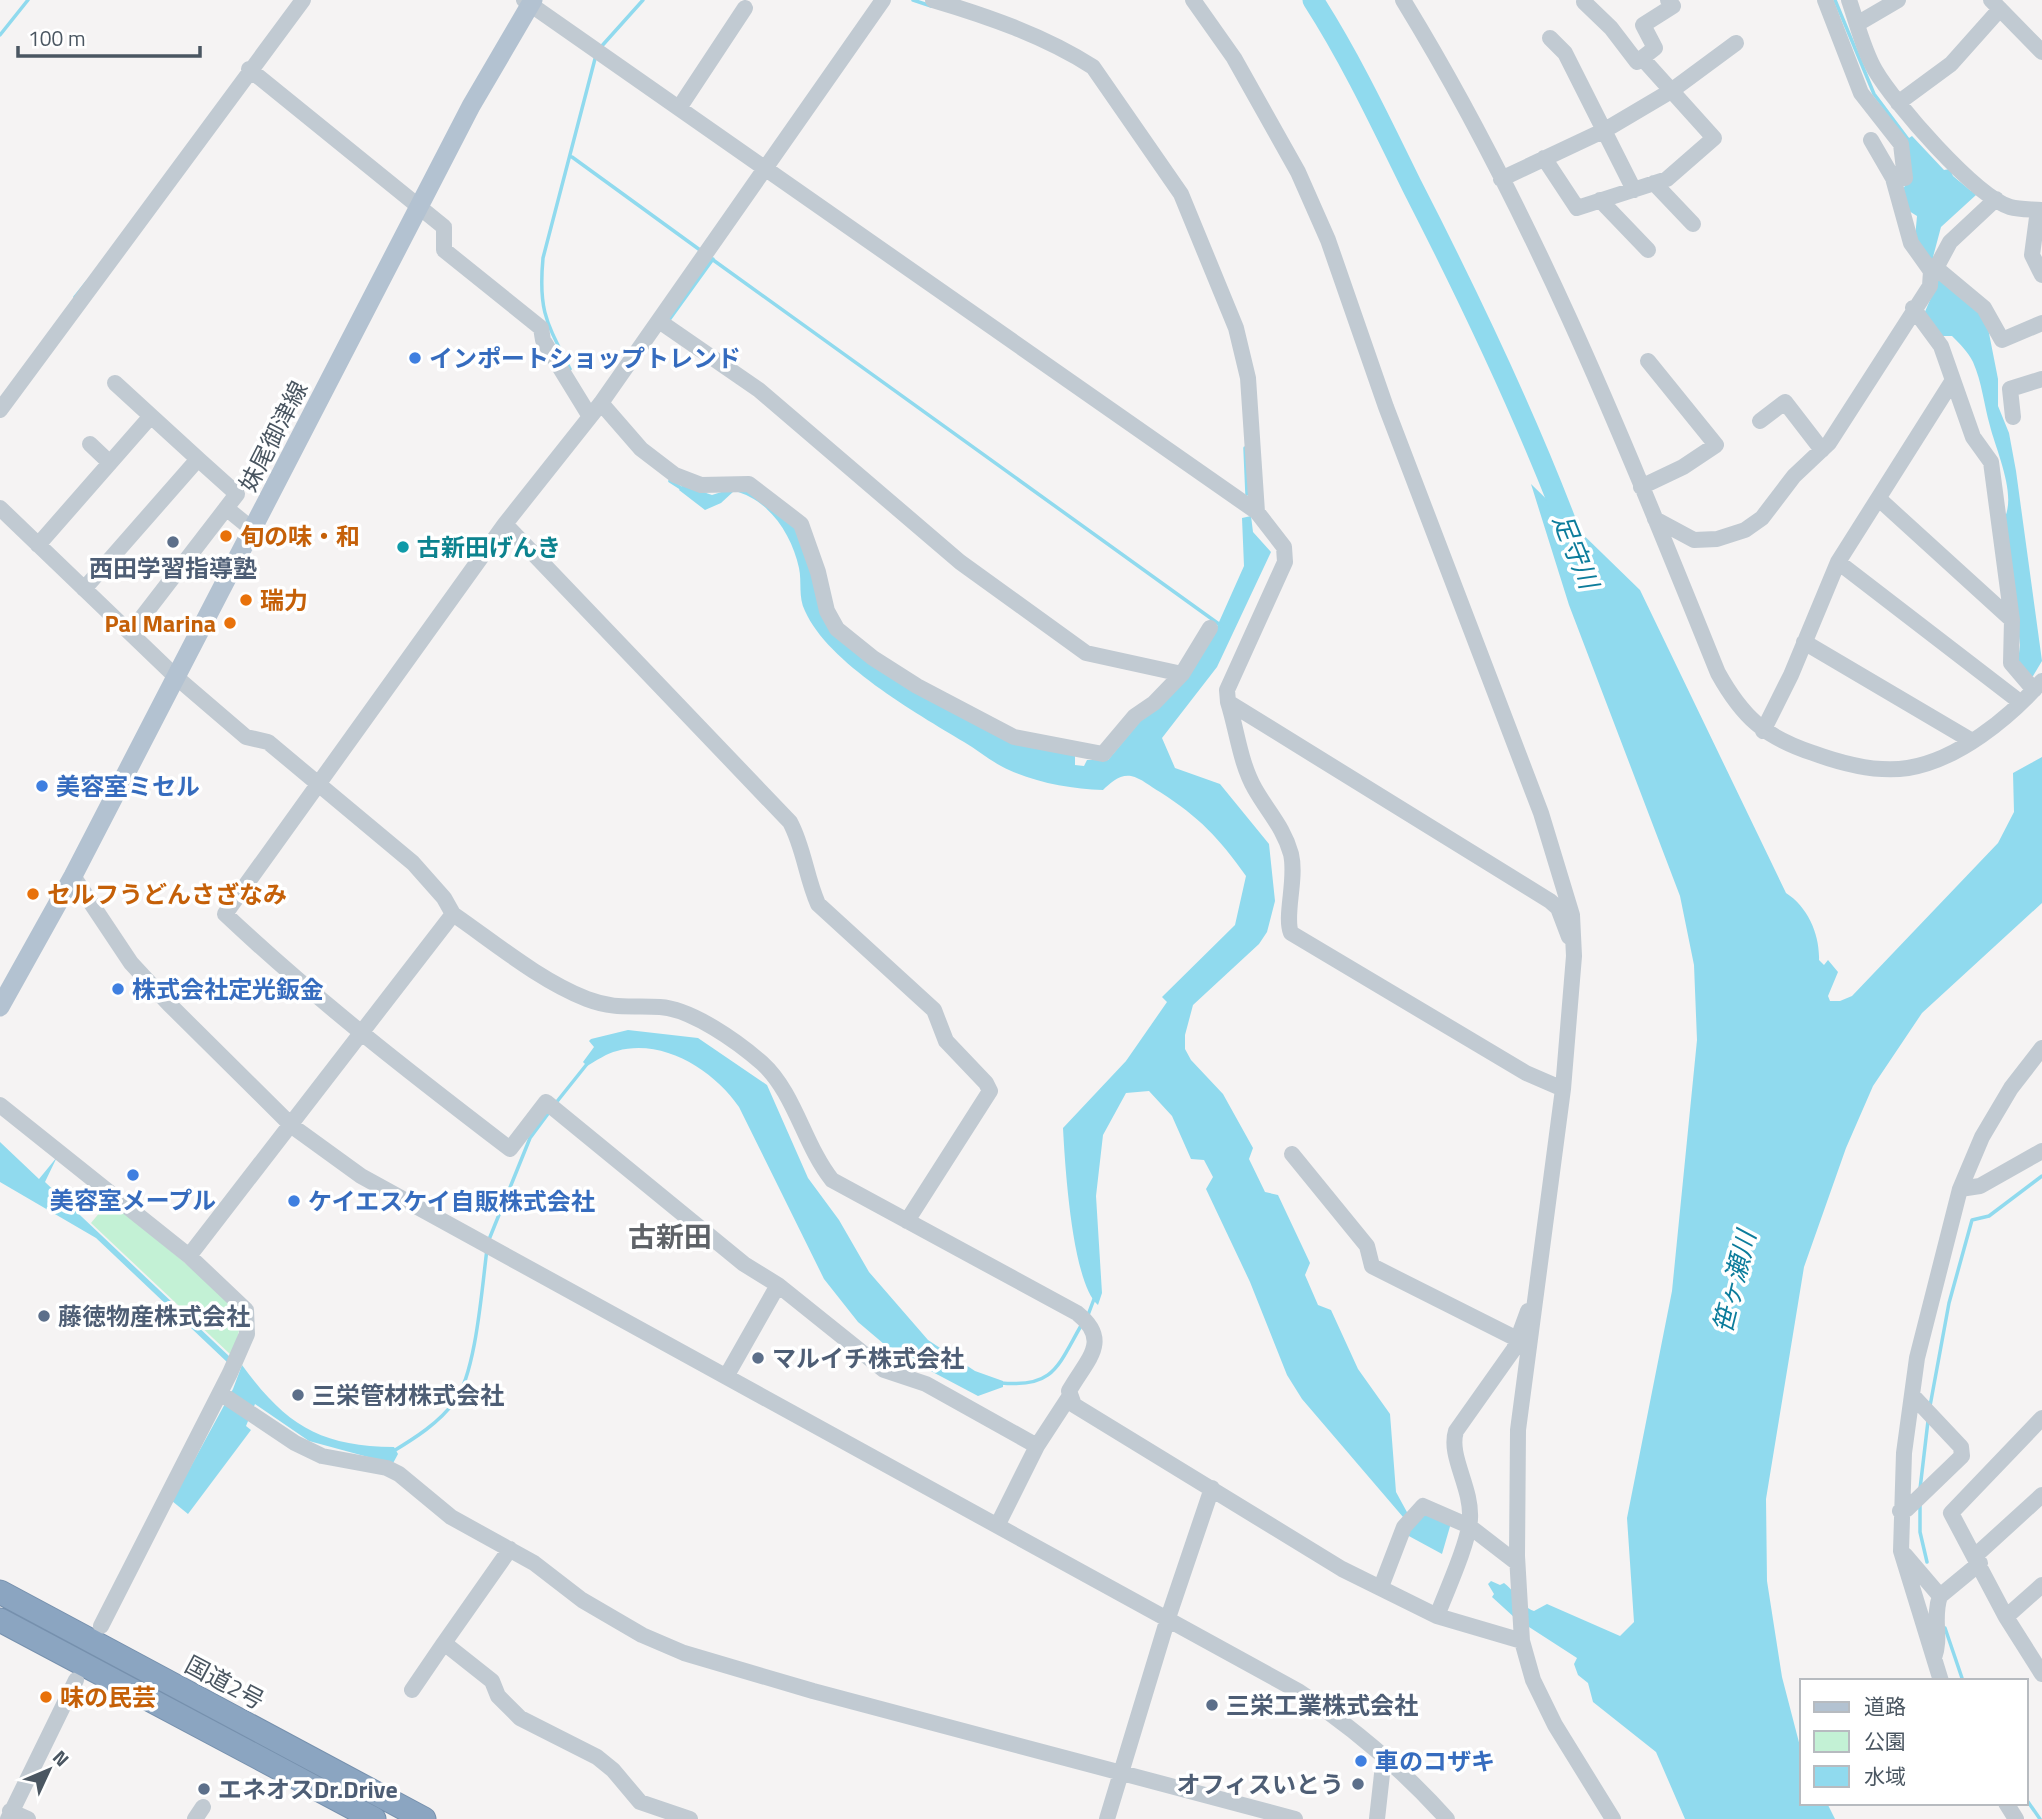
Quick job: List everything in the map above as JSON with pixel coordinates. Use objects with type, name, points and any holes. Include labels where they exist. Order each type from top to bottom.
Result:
[{"type":"highway","name":"国道2号","points":[[0,1591],[424,1819]]},
{"type":"highway","name":"国道2号","points":[[0,1620],[374,1819]]},
{"type":"main road","name":"妹尾御津線","points":[[0,1007],[73,876],[471,106],[529,1]]},
{"type":"street","points":[[0,410],[249,69],[303,0]]},
{"type":"street","points":[[883,0],[766,168],[663,324],[599,409],[505,524],[225,914],[278,964],[362,1034],[510,1149],[546,1102],[744,1264],[778,1285],[884,1370],[926,1384],[1037,1446]]},
{"type":"street","points":[[933,0],[982,15],[1074,55],[1093,67],[1181,194],[1244,355],[1257,512]]},
{"type":"street","points":[[1193,0],[1234,58],[1298,172],[1328,240],[1386,407],[1541,813],[1563,878],[1572,915],[1574,944],[1563,1090],[1518,1430],[1518,1567],[1522,1641],[1533,1680],[1555,1725],[1613,1819]]},
{"type":"street","points":[[1403,0],[1441,63],[1589,359],[1718,673],[1733,701],[1763,732],[1784,743],[1830,759],[1883,769],[1907,769],[1925,764],[1972,741],[2038,686],[2011,663],[2012,620],[1991,461],[1973,437],[1941,346],[1913,308]]},
{"type":"street","points":[[1584,2],[1611,28],[1637,62],[1655,48],[1643,24],[1673,6],[1668,0]]},
{"type":"street","points":[[1825,0],[1861,93],[1897,135],[1906,178]]},
{"type":"street","points":[[1849,0],[1875,70],[1898,103],[1938,150],[1996,199],[2010,207],[2040,210],[2032,255],[2042,275]]},
{"type":"street","points":[[1857,24],[1898,0]]},
{"type":"street","points":[[529,1],[1257,512],[1284,547],[1285,562],[1227,690],[1249,775],[1280,824],[1292,858],[1292,904],[1288,925],[1291,933],[1526,1073],[1563,1090]]},
{"type":"street","points":[[1898,103],[1951,64],[1996,5],[2042,52]]},
{"type":"street","points":[[679,108],[745,8]]},
{"type":"street","points":[[1550,38],[1565,53],[1634,190]]},
{"type":"street","points":[[1501,179],[1605,130],[1671,91],[1736,43]]},
{"type":"street","points":[[1544,158],[1577,208],[1667,179],[1713,138],[1642,58]]},
{"type":"street","points":[[249,69],[444,227],[444,250],[541,328],[543,340],[599,409],[641,449],[675,475],[701,485],[749,484],[779,505],[804,529],[827,611],[837,629],[901,677],[1003,732],[1042,744],[1102,754],[1135,716],[1154,703],[1182,674],[1210,628]]},
{"type":"street","points":[[1871,140],[1893,178],[1911,243],[1934,269],[1984,308],[2001,340],[2042,323]]},
{"type":"street","points":[[1654,183],[1693,224]]},
{"type":"street","points":[[1655,519],[1694,540],[1717,539],[1745,530],[1762,518],[1794,476],[1822,450],[1930,286],[1934,269],[1950,242],[1996,199]]},
{"type":"street","points":[[1601,200],[1648,250]]},
{"type":"street","points":[[663,324],[759,390],[960,562],[1086,653],[1182,674]]},
{"type":"street","points":[[1641,487],[1683,467],[1716,445],[1648,360]]},
{"type":"street","points":[[2012,417],[2010,389],[2042,379]]},
{"type":"street","points":[[1763,732],[1838,562],[1953,380]]},
{"type":"street","points":[[115,383],[237,494],[130,634]]},
{"type":"street","points":[[1760,421],[1785,402],[1822,450]]},
{"type":"street","points":[[38,545],[151,416]]},
{"type":"street","points":[[90,444],[110,463]]},
{"type":"street","points":[[84,589],[198,459]]},
{"type":"street","points":[[1879,499],[2012,620]]},
{"type":"street","points":[[0,508],[176,677],[246,737],[268,742],[413,863],[444,898],[453,914],[557,984],[588,999],[624,1009],[660,1007],[687,1013],[760,1061],[775,1076],[817,1161],[832,1180],[1077,1313],[1091,1324],[1096,1332],[1096,1342],[1069,1391],[1074,1405],[1342,1569],[1437,1616],[1522,1641]]},
{"type":"street","points":[[226,508],[253,530]]},
{"type":"street","points":[[505,524],[790,822],[800,841],[810,887],[818,904],[933,1010],[946,1041],[986,1083],[990,1091],[907,1221]]},
{"type":"street","points":[[1838,562],[2021,702]]},
{"type":"street","points":[[1804,642],[1972,741]]},
{"type":"street","points":[[1228,702],[1550,901],[1558,908],[1574,944]]},
{"type":"street","points":[[73,876],[131,963],[292,1126],[361,1176],[1298,1691],[1347,1723],[1447,1819]]},
{"type":"street","points":[[189,1256],[453,914]]},
{"type":"street","points":[[1940,1679],[1901,1550],[1900,1511],[1912,1395],[1933,1287],[1960,1189],[1982,1137],[2011,1088],[2042,1048]]},
{"type":"street","points":[[0,1105],[189,1256],[246,1310],[247,1334],[230,1373],[101,1626]]},
{"type":"street","points":[[1960,1189],[1980,1186],[2042,1151]]},
{"type":"street","points":[[1292,1154],[1367,1247],[1372,1266],[1517,1339]]},
{"type":"street","points":[[727,1375],[778,1285]]},
{"type":"street","points":[[1437,1616],[1469,1526],[1469,1494],[1452,1443],[1456,1431],[1514,1349],[1523,1318],[1534,1309]]},
{"type":"street","points":[[220,1393],[295,1444],[313,1452],[399,1474],[451,1517],[534,1563],[582,1600],[642,1635],[684,1653],[1120,1774],[1295,1819]]},
{"type":"street","points":[[1900,1511],[1908,1510],[1962,1456],[1961,1447],[1912,1395]]},
{"type":"street","points":[[998,1524],[1037,1446],[1069,1397]]},
{"type":"street","points":[[2042,1418],[1951,1513],[2006,1617],[2042,1674]]},
{"type":"street","points":[[1107,1819],[1168,1618],[1212,1488]]},
{"type":"street","points":[[1933,1660],[1939,1645],[1935,1612],[1940,1596],[2042,1495]]},
{"type":"street","points":[[1381,1587],[1410,1519],[1423,1506],[1469,1526],[1518,1567]]},
{"type":"street","points":[[412,1690],[510,1549]]},
{"type":"street","points":[[1901,1550],[1940,1596]]},
{"type":"street","points":[[2006,1617],[2042,1585]]},
{"type":"street","points":[[444,1643],[492,1681],[498,1696],[520,1718],[597,1757],[613,1770],[640,1802],[690,1819]]},
{"type":"street","points":[[28,1819],[9,1815],[76,1681]]},
{"type":"street","points":[[1377,1819],[1384,1756]]},
{"type":"green space","points":[[110,1200],[235,1305],[240,1324],[231,1355],[91,1223]]},
{"type":"water","points":[[1912,136],[1944,170],[1950,169],[1953,176],[1971,191],[1977,190],[1976,195],[1941,227],[1933,257],[1987,323],[1998,379],[1998,406],[2009,433],[2016,471],[2042,661],[2033,676],[2026,676],[2018,661],[2020,645],[2005,517],[2008,507],[2007,484],[1979,377],[1964,348],[1952,336],[1941,336],[1924,314],[1936,286],[1915,238],[1917,216],[1909,211],[1903,189],[1910,178],[1903,142]]},
{"type":"water","name":"笹ヶ瀬川","points":[[1531,484],[1640,590],[1786,893],[1801,906],[1811,922],[1819,960],[1824,965],[1828,960],[1838,972],[1828,996],[1830,1001],[1840,1001],[1852,996],[1998,843],[2014,812],[2013,773],[2042,757],[2042,903],[1922,1013],[1873,1086],[1846,1148],[1804,1267],[1766,1499],[1767,1581],[1782,1677],[1800,1746],[1800,1805],[1828,1805],[1835,1819],[1685,1819],[1656,1752],[1593,1702],[1588,1683],[1578,1675],[1574,1664],[1577,1658],[1515,1618],[1492,1597],[1494,1594],[1488,1584],[1491,1581],[1500,1585],[1504,1583],[1534,1611],[1547,1604],[1620,1636],[1634,1622],[1627,1518],[1672,1291],[1697,1040],[1694,965],[1680,896],[1569,605]]},
{"type":"water","points":[[683,485],[712,495],[743,485],[801,530],[831,629],[1020,745],[1075,756],[1075,765],[1084,766],[1087,760],[1108,760],[1215,631],[1244,566],[1242,518],[1251,516],[1253,532],[1271,552],[1217,667],[1162,738],[1175,768],[1220,784],[1269,844],[1275,901],[1267,932],[1259,944],[1193,1005],[1185,1035],[1185,1049],[1191,1060],[1223,1094],[1253,1148],[1249,1159],[1265,1192],[1278,1195],[1310,1263],[1305,1275],[1318,1305],[1331,1310],[1358,1369],[1390,1414],[1396,1492],[1408,1514],[1403,1517],[1302,1399],[1287,1375],[1250,1282],[1206,1189],[1213,1177],[1204,1160],[1191,1159],[1172,1116],[1149,1091],[1126,1093],[1103,1135],[1096,1196],[1102,1293],[1098,1305],[1089,1293],[1082,1273],[1072,1222],[1063,1128],[1126,1061],[1167,1002],[1162,997],[1235,925],[1246,876],[1217,839],[1197,820],[1174,801],[1138,779],[1123,776],[1103,790],[1043,782],[997,764],[899,702],[853,668],[816,630],[803,606],[799,568],[791,543],[768,510],[747,495],[734,491],[721,503],[705,510],[679,490]]},
{"type":"water","points":[[628,1030],[698,1038],[767,1085],[808,1178],[839,1220],[869,1272],[928,1340],[975,1371],[1003,1381],[1003,1387],[978,1396],[891,1350],[858,1322],[824,1279],[739,1107],[716,1081],[702,1070],[670,1054],[652,1049],[617,1051],[587,1066],[583,1062],[594,1047],[589,1041],[591,1039]]},
{"type":"water","points":[[0,1142],[39,1179],[57,1157],[45,1182],[230,1357],[228,1363],[96,1238],[0,1182]]},
{"type":"water","points":[[242,1365],[274,1403],[306,1428],[345,1442],[394,1447],[398,1454],[391,1467],[368,1457],[309,1441],[255,1404],[246,1426],[251,1430],[188,1514],[172,1501],[233,1389]]},
{"type":"water","points":[[1424,1511],[1451,1523],[1442,1554],[1407,1535]]},
{"type":"waterway","points":[[0,35],[28,0]]},
{"type":"waterway","points":[[600,48],[643,0]]},
{"type":"waterway","points":[[913,0],[931,6]]},
{"type":"waterway","name":"足守川","points":[[1313,0],[1366,92],[1478,318],[1518,406],[1573,541]]},
{"type":"waterway","points":[[1835,0],[1874,94],[1910,142]]},
{"type":"waterway","points":[[570,369],[555,340],[543,305],[543,258],[596,55]]},
{"type":"waterway","points":[[572,157],[700,250]]},
{"type":"waterway","points":[[709,257],[1223,627]]},
{"type":"waterway","points":[[669,320],[713,259]]},
{"type":"waterway","points":[[75,297],[87,282]]},
{"type":"waterway","points":[[1245,448],[1247,494]]},
{"type":"waterway","points":[[670,481],[684,490]]},
{"type":"waterway","points":[[555,1104],[587,1064]]},
{"type":"waterway","points":[[488,1242],[530,1138],[550,1111]]},
{"type":"waterway","points":[[1930,1406],[1949,1303],[1972,1220],[1989,1216],[2042,1176]]},
{"type":"waterway","points":[[392,1452],[418,1436],[442,1416],[462,1388],[477,1329],[487,1249]]},
{"type":"waterway","points":[[1088,1315],[1094,1299]]},
{"type":"waterway","points":[[1001,1383],[1033,1382],[1053,1371],[1082,1324]]},
{"type":"waterway","points":[[1920,1489],[1928,1421]]},
{"type":"waterway","points":[[1920,1504],[1920,1532],[1927,1562]]},
{"type":"waterway","points":[[1945,1628],[1962,1679]]},
{"type":"waterway","points":[[2028,1802],[2040,1819]]},
{"type":"place","name":"インポートショップトレンド","points":[[415,358]]},
{"type":"place","name":"旬の味・和","points":[[226,536]]},
{"type":"place","name":"西田学習指導塾","points":[[173,542]]},
{"type":"place","name":"古新田げんき","points":[[403,547]]},
{"type":"place","name":"瑞力","points":[[246,600]]},
{"type":"place","name":"Pal Marina","points":[[230,623]]},
{"type":"place","name":"美容室ミセル","points":[[42,786]]},
{"type":"place","name":"セルフうどんさざなみ","points":[[33,894]]},
{"type":"place","name":"株式会社定光鈑金","points":[[118,989]]},
{"type":"place","name":"美容室メープル","points":[[133,1175]]},
{"type":"place","name":"ケイエスケイ自販株式会社","points":[[294,1201]]},
{"type":"place","name":"藤徳物産株式会社","points":[[44,1316]]},
{"type":"place","name":"マルイチ株式会社","points":[[758,1358]]},
{"type":"place","name":"三栄管材株式会社","points":[[298,1395]]},
{"type":"place","name":"味の民芸","points":[[46,1697]]},
{"type":"place","name":"三栄工業株式会社","points":[[1212,1705]]},
{"type":"place","name":"車のコザキ","points":[[1361,1761]]},
{"type":"place","name":"オフィスいとう","points":[[1358,1784]]},
{"type":"place","name":"エネオスDr.Drive","points":[[204,1789]]},
{"type":"district","name":"古新田","points":[[670,1236]]}]
